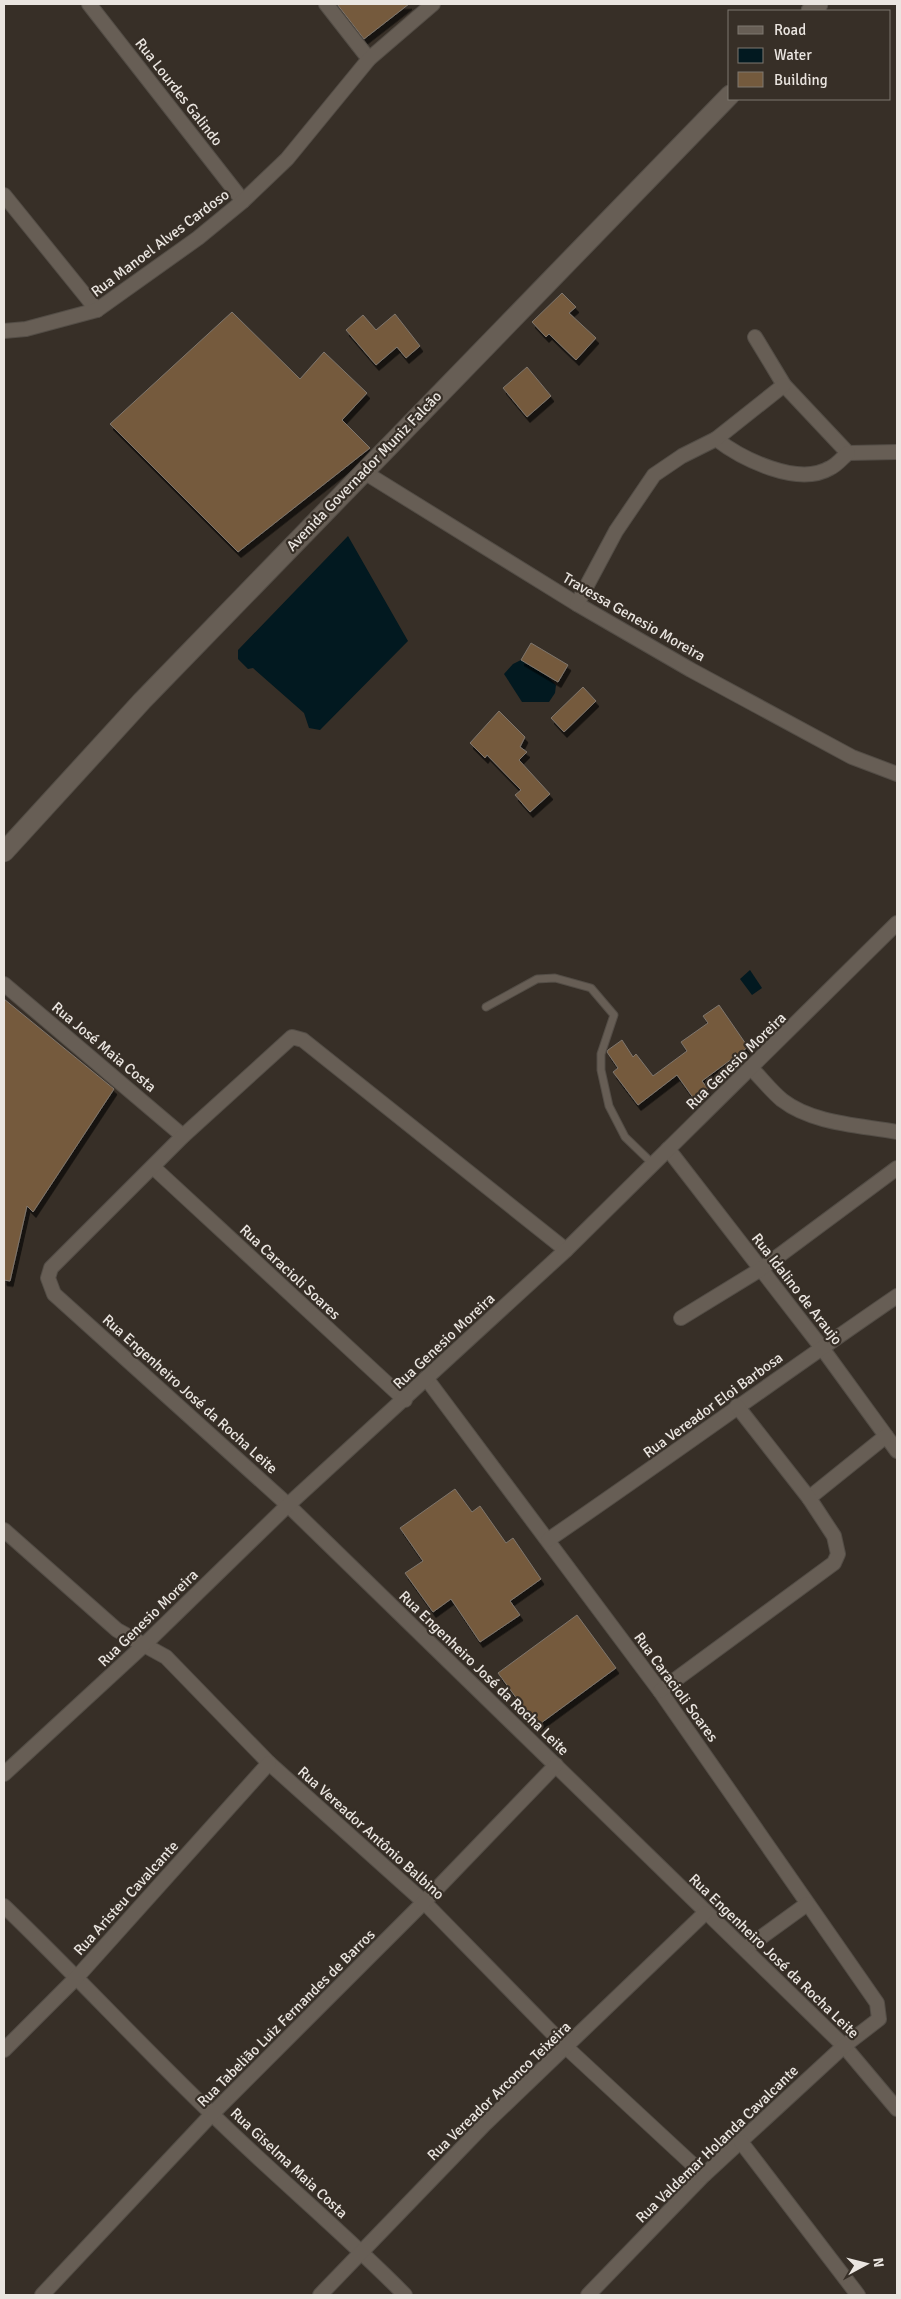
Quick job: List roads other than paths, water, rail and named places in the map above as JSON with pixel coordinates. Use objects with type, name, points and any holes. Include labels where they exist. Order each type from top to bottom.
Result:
[{"type":"main road","name":"Avenida Governador Muniz Falcão","points":[[4,852],[142,701],[728,96]]},
{"type":"street","name":"Rua Lourdes Galindo","points":[[89,4],[243,201]]},
{"type":"street","points":[[326,4],[370,59]]},
{"type":"street","name":"Rua Manoel Alves Cardoso","points":[[4,331],[26,329],[96,310],[198,238],[243,201],[287,159],[370,59],[433,4]]},
{"type":"street","points":[[4,195],[96,310]]},
{"type":"street","points":[[755,337],[784,385],[848,453]]},
{"type":"street","points":[[577,604],[616,530],[654,475],[682,456],[716,439],[784,385]]},
{"type":"street","points":[[716,439],[731,450],[772,469],[806,476],[830,469],[848,453],[897,452]]},
{"type":"street","name":"Travessa Genesio Moreira","points":[[364,472],[577,604],[690,670],[844,753],[897,774]]},
{"type":"street","name":"Rua Genesio Moreira","points":[[4,1774],[144,1645],[288,1505],[405,1400],[426,1378],[566,1250],[752,1069],[897,923]]},
{"type":"street","name":"Rua José Maia Costa","points":[[4,984],[183,1136]]},
{"type":"street","points":[[153,1167],[183,1136],[292,1037],[303,1040],[566,1250]]},
{"type":"street","points":[[752,1069],[782,1100],[804,1112],[829,1120],[897,1132]]},
{"type":"street","name":"Rua Idalino de Araujo","points":[[668,1149],[892,1440]]},
{"type":"street","name":"Rua Engenheiro José da Rocha Leite","points":[[153,1167],[52,1268],[48,1278],[54,1294],[288,1505],[556,1765],[705,1913],[745,1949],[844,2046],[897,2109]]},
{"type":"street","name":"Rua Caracioli Soares","points":[[153,1167],[405,1400]]},
{"type":"street","points":[[681,1318],[761,1270],[897,1168]]},
{"type":"street","name":"Rua Vereador Eloi Barbosa","points":[[548,1540],[637,1479],[737,1406],[897,1296]]},
{"type":"street","name":"Rua Caracioli Soares","points":[[426,1378],[660,1692],[877,2003],[879,2019],[875,2024]]},
{"type":"street","points":[[660,1692],[834,1563],[838,1554],[834,1536],[809,1498],[737,1406]]},
{"type":"street","points":[[809,1498],[892,1440]]},
{"type":"street","name":"Rua Vereador Antônio Balbino","points":[[4,1530],[117,1630],[166,1657],[269,1763],[424,1902],[566,2048],[704,2175]]},
{"type":"street","name":"Rua Aristeu Cavalcante","points":[[4,2050],[78,1976],[269,1763]]},
{"type":"street","name":"Rua Tabelião Luiz Fernandes de Barros","points":[[42,2295],[212,2114],[424,1902],[556,1765]]},
{"type":"street","points":[[745,1949],[807,1904]]},
{"type":"street","name":"Rua Giselma Maia Costa","points":[[4,1906],[78,1976],[212,2114],[362,2252],[405,2295]]},
{"type":"street","name":"Rua Vereador Arconco Teixeira","points":[[320,2295],[485,2124],[705,1913]]},
{"type":"street","name":"Rua Valdemar Holanda Cavalcante","points":[[588,2295],[704,2175],[844,2046],[875,2024]]},
{"type":"street","points":[[741,2142],[858,2295]]},
{"type":"lane","points":[[486,1007],[537,979],[555,978],[591,988],[614,1015],[601,1054],[601,1070],[609,1106],[625,1136],[653,1164]]},
{"type":"water","points":[[348,536],[408,641],[320,730],[309,728],[304,713],[253,668],[248,669],[238,659],[238,650]]},
{"type":"water","points":[[521,660],[547,676],[556,685],[555,693],[549,702],[522,702],[504,674],[513,664]]},
{"type":"water","points":[[750,970],[762,988],[752,995],[740,979]]}]
